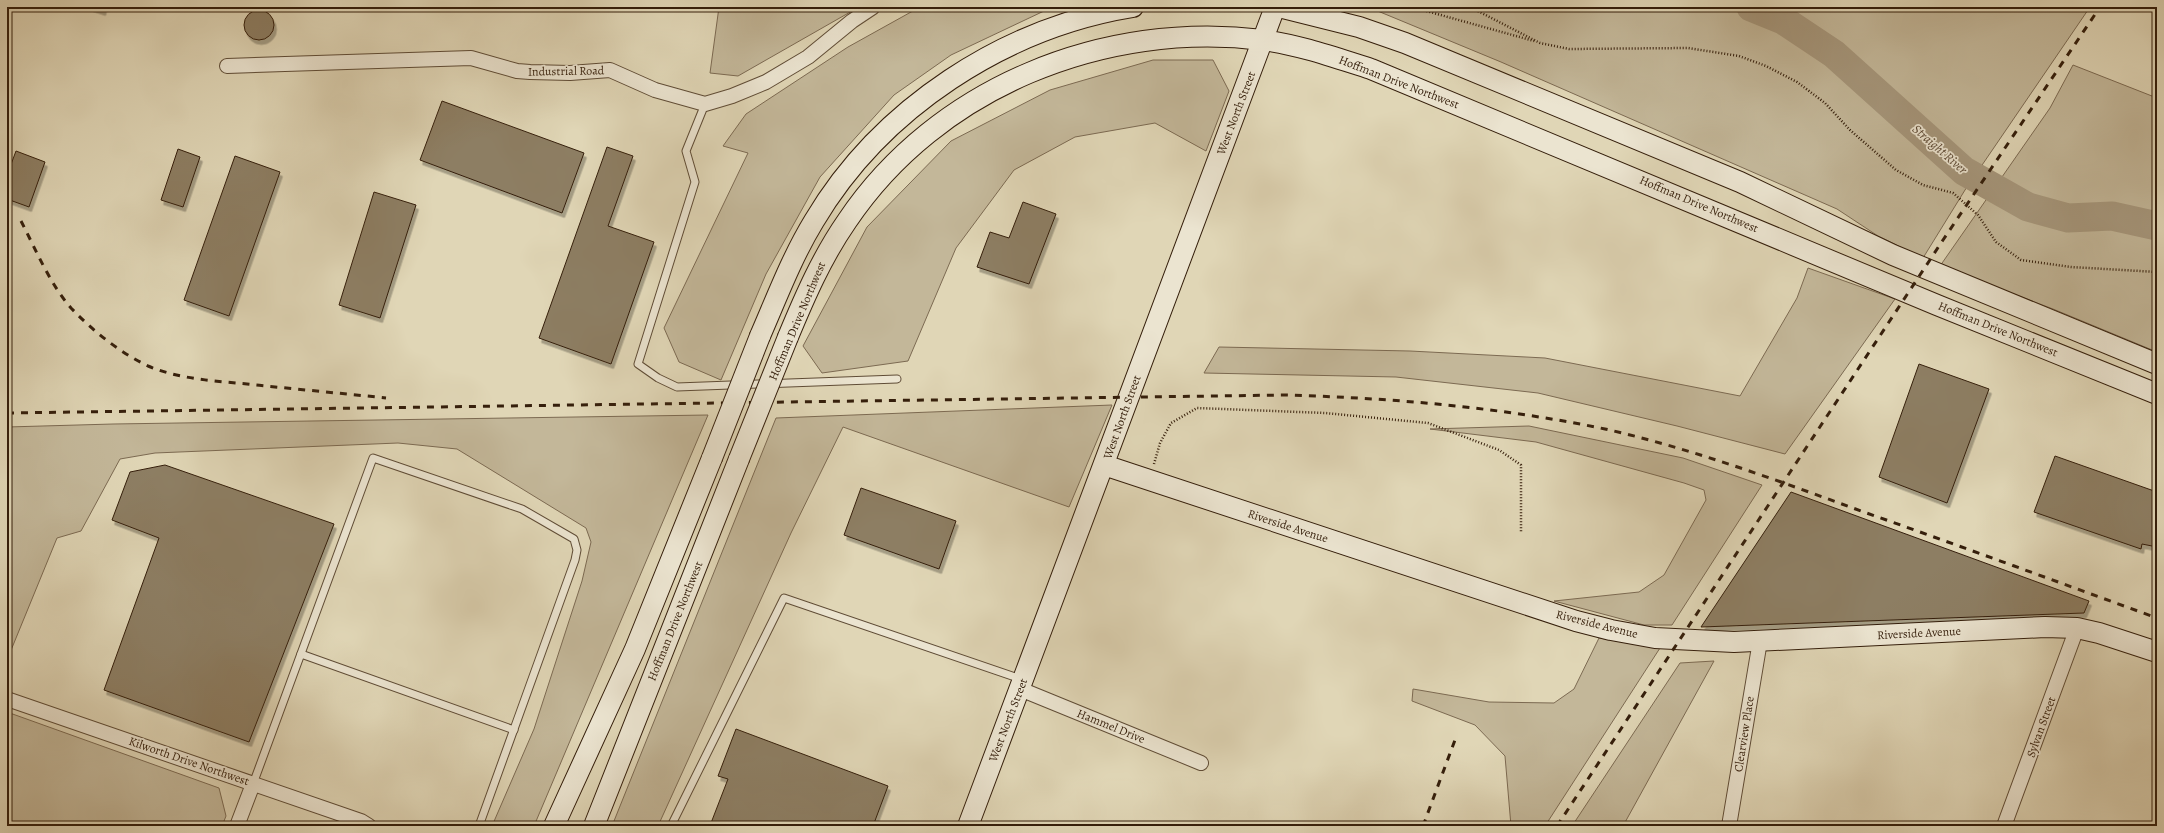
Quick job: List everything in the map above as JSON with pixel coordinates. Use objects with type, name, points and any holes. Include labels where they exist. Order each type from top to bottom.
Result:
[{"type":"main road","points":[[554,826],[635,649],[760,336],[796,254],[830,196],[878,140],[907,112],[947,81],[987,56],[1033,35],[1096,14],[1133,7]]},
{"type":"main road","name":"West North Street","points":[[968,826],[1264,40],[1275,7]]},
{"type":"main road","points":[[1279,7],[1359,27],[1405,43],[1740,182],[1893,255],[2157,364]]},
{"type":"main road","name":"Hoffman Drive Northwest","points":[[594,826],[788,336],[817,270],[848,219],[871,188],[901,156],[930,131],[964,108],[995,89],[1030,72],[1102,48],[1144,40],[1187,36],[1264,40],[1307,50],[1371,69],[1937,305],[2157,394]]},
{"type":"main road","name":"Riverside Avenue","points":[[1104,465],[1576,621],[1611,630],[1655,638],[1734,642],[2037,628],[2077,628],[2118,638],[2157,652]]},
{"type":"street","points":[[705,104],[732,96],[766,82],[808,57],[852,21],[873,7]]},
{"type":"street","name":"Industrial Road","points":[[227,66],[471,58],[516,71],[570,73],[610,70],[655,90],[705,104]]},
{"type":"street","name":"Sylvan Street","points":[[2004,826],[2077,628]]},
{"type":"street","name":"Clearview Place","points":[[1729,826],[1760,641]]},
{"type":"street","name":"Hammel Drive","points":[[1021,684],[1201,763]]},
{"type":"street","name":"Kilworth Drive Northwest","points":[[7,698],[361,821],[369,826]]},
{"type":"street","points":[[237,826],[253,784]]},
{"type":"lane","points":[[705,104],[686,151],[695,182],[638,364],[658,378],[677,387],[897,379]]},
{"type":"lane","points":[[253,784],[373,458],[522,509],[574,538],[577,550],[575,560],[479,826]]},
{"type":"lane","points":[[671,826],[784,598],[1021,684]]},
{"type":"lane","points":[[301,654],[514,730]]},
{"type":"path","points":[[1412,7],[1540,43],[1569,49],[1688,48],[1739,56],[1766,66],[1796,82],[1825,103],[1850,130],[1896,170],[1923,185],[1953,193],[1978,215],[1996,242],[2021,260],[2071,267],[2157,272]]},
{"type":"path","points":[[1470,7],[1540,43]]},
{"type":"path","points":[[1150,480],[1160,443],[1171,423],[1197,408],[1325,413],[1428,423],[1499,450],[1521,465],[1521,533]]},
{"type":"shaded area","points":[[719,7],[859,7],[738,76],[710,73]]},
{"type":"shaded area","points":[[920,7],[1062,7],[1044,11],[951,55],[894,95],[820,177],[766,274],[721,380],[679,362],[664,328],[748,153],[723,146],[746,114],[848,47]]},
{"type":"shaded area","points":[[1368,7],[2090,7],[1965,190],[1923,258],[1878,236],[1837,209],[1501,62]]},
{"type":"shaded area","points":[[1153,60],[1213,60],[1229,91],[1206,151],[1155,123],[1075,137],[1014,170],[956,248],[908,361],[822,373],[803,346],[867,227],[951,141],[1050,90]]},
{"type":"shaded area","points":[[2073,65],[2157,98],[2157,352],[2053,309],[1940,266],[2050,108]]},
{"type":"shaded area","points":[[1808,268],[1895,299],[1785,454],[1677,426],[1538,393],[1396,377],[1204,373],[1219,347],[1410,351],[1545,358],[1740,396],[1797,298]]},
{"type":"shaded area","points":[[1112,405],[1069,507],[843,427],[791,533],[658,826],[612,826],[776,418]]},
{"type":"shaded area","points":[[708,415],[534,826],[492,826],[534,729],[582,581],[591,542],[586,528],[457,449],[398,443],[155,453],[120,459],[81,531],[57,538],[7,660],[7,427]]},
{"type":"shaded area","points":[[1529,426],[1683,458],[1762,485],[1672,625],[1644,625],[1554,601],[1639,592],[1664,575],[1706,500],[1704,490],[1684,483],[1536,442],[1430,429]]},
{"type":"shaded area","points":[[1599,638],[1660,648],[1545,826],[1511,826],[1505,756],[1475,725],[1412,701],[1413,689],[1489,702],[1554,703],[1574,689]]},
{"type":"shaded area","points":[[1714,661],[1623,826],[1572,826],[1680,663]]},
{"type":"shaded area","points":[[7,712],[219,788],[226,816],[222,826],[7,826]]},
{"type":"building","points":[[91,7],[104,7],[103,11]]},
{"type":"building","points":[[259,10],[269,15],[274,25],[269,35],[259,40],[249,35],[244,25],[249,15]]},
{"type":"building","points":[[442,101],[584,153],[562,213],[420,160]]},
{"type":"building","points":[[607,147],[633,156],[608,226],[654,242],[611,364],[539,338]]},
{"type":"building","points":[[178,149],[200,157],[183,207],[161,200]]},
{"type":"building","points":[[16,151],[45,162],[29,207],[7,199],[7,175]]},
{"type":"building","points":[[235,156],[280,172],[229,316],[184,300]]},
{"type":"building","points":[[374,192],[416,205],[380,318],[339,305]]},
{"type":"building","points":[[1023,202],[1056,214],[1029,284],[977,267],[990,232],[1009,238]]},
{"type":"building","points":[[1919,364],[1989,389],[1947,503],[1879,477]]},
{"type":"building","points":[[2055,456],[2157,492],[2157,547],[2142,544],[2141,549],[2034,512]]},
{"type":"building","points":[[165,465],[334,524],[249,742],[104,690],[159,538],[112,520],[130,472]]},
{"type":"building","points":[[861,488],[956,521],[939,569],[844,535]]},
{"type":"building","points":[[1791,492],[2089,601],[2084,613],[1701,627]]},
{"type":"building","points":[[736,729],[888,786],[873,826],[718,826],[711,823],[728,779],[718,776]]},
{"type":"waterway","name":"Straight River","points":[[1751,7],[1783,20],[1834,54],[1964,171],[2028,207],[2068,218],[2112,216],[2157,226]]},
{"type":"railway","points":[[1557,826],[1943,240],[2100,7]]},
{"type":"railway","points":[[21,221],[50,278],[63,299],[88,325],[107,340],[148,366],[172,374],[197,379],[386,398]]},
{"type":"railway","points":[[7,413],[1284,395],[1405,401],[1485,409],[1565,421],[1605,429],[1702,455],[2157,618]]},
{"type":"railway","points":[[1423,826],[1455,740]]}]
